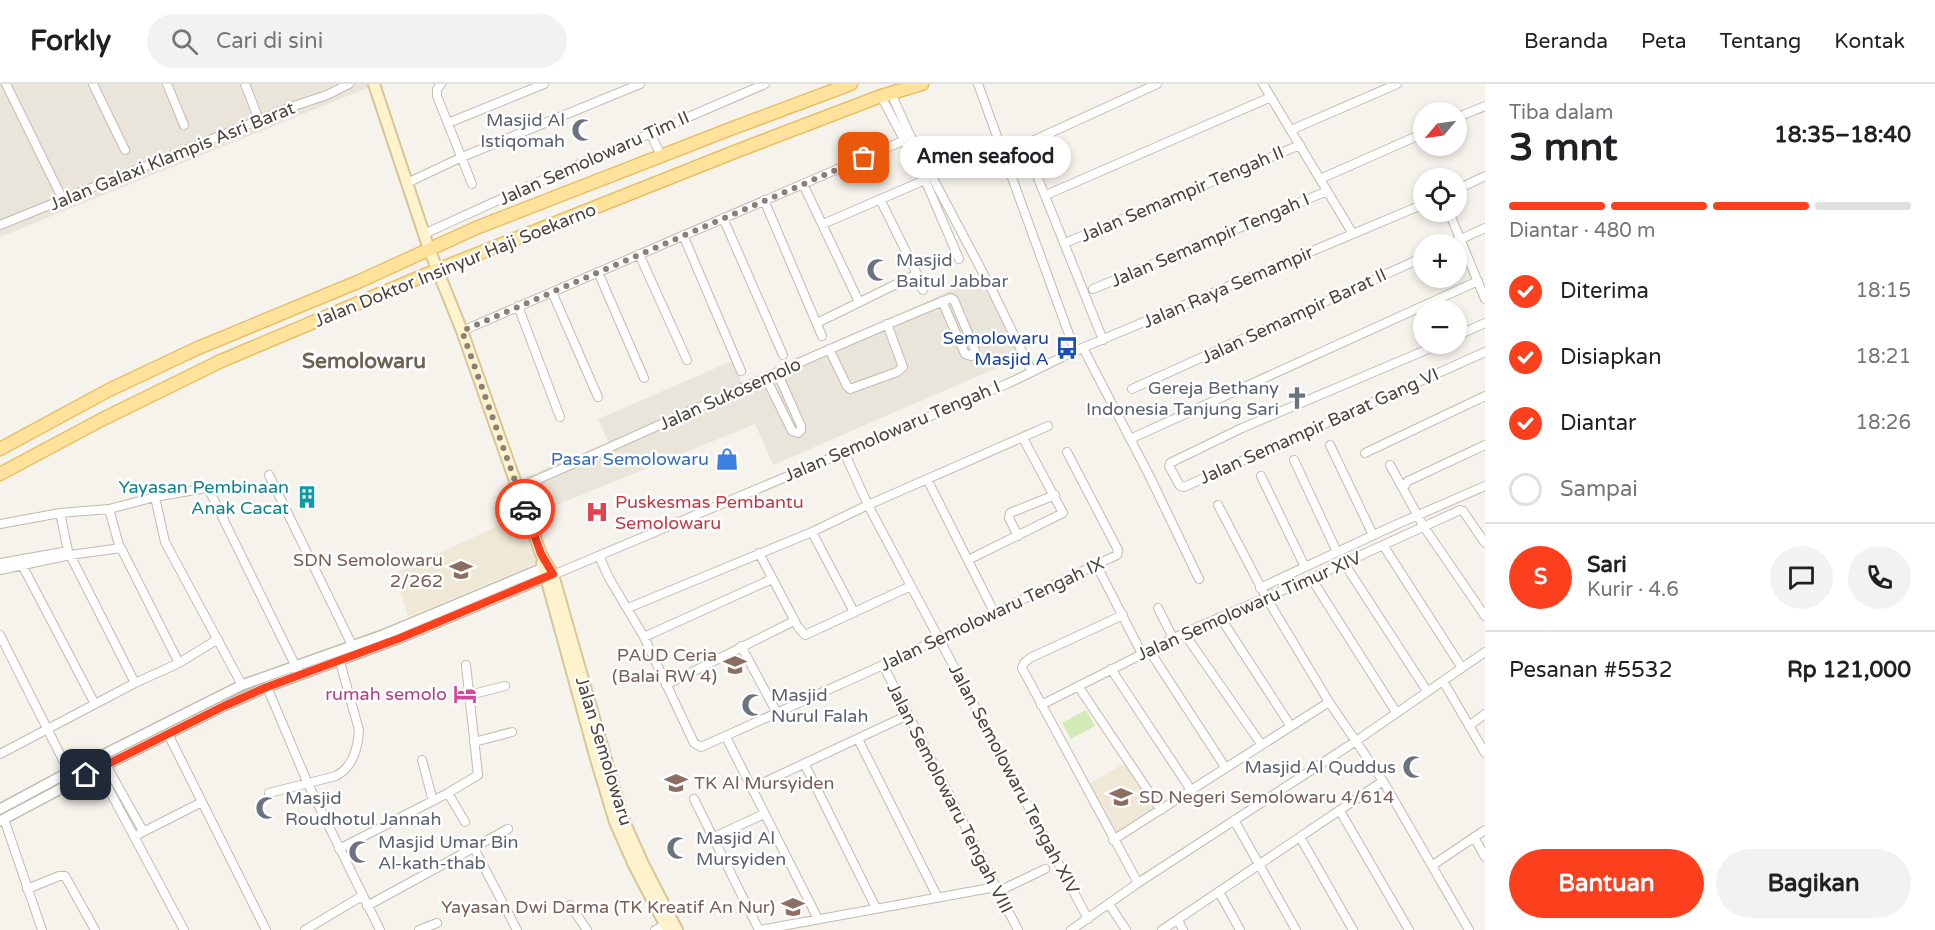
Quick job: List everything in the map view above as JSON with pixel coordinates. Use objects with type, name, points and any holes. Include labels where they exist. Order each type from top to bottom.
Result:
[{"type":"main road","points":[[374,84],[429,249]]},
{"type":"main road","name":"Jalan Doktor Insinyur Haji Soekarno","points":[[0,449],[108,390],[198,348],[360,281],[548,199],[851,84]]},
{"type":"main road","name":"Jalan Doktor Insinyur Haji Soekarno","points":[[0,474],[81,430],[221,361],[437,270],[741,149],[886,94],[922,84]]},
{"type":"main road","points":[[733,128],[730,133],[731,141],[741,149]]},
{"type":"main road","points":[[701,141],[711,149],[711,162]]},
{"type":"main road","name":"Jalan Semolowaru","points":[[429,249],[462,331],[548,572],[619,820],[634,865],[663,928]]},
{"type":"main road","points":[[71,411],[68,417],[70,422],[74,428],[81,430]]},
{"type":"main road","points":[[41,427],[46,428],[52,435],[52,446]]},
{"type":"main road","name":"Jalan Semolowaru","points":[[619,820],[677,930]]},
{"type":"street","points":[[6,84],[63,200]]},
{"type":"street","points":[[93,84],[125,150]]},
{"type":"street","points":[[167,84],[184,125]]},
{"type":"street","points":[[245,84],[259,120]]},
{"type":"street","points":[[441,84],[437,89],[437,96],[472,184]]},
{"type":"street","points":[[448,123],[544,84]]},
{"type":"street","name":"Jalan Semolowaru Tim II","points":[[424,234],[650,132],[765,84]]},
{"type":"street","points":[[978,84],[1075,351]]},
{"type":"street","points":[[1003,154],[1157,84]]},
{"type":"street","points":[[1263,84],[1353,234]]},
{"type":"street","points":[[1291,130],[1397,84]]},
{"type":"street","points":[[407,183],[462,157],[634,85]]},
{"type":"street","name":"Jalan Galaxi Klampis Asri Barat","points":[[0,225],[347,86]]},
{"type":"street","points":[[886,94],[904,140],[925,180],[959,259]]},
{"type":"street","points":[[886,94],[992,290],[1032,372]]},
{"type":"street","points":[[1046,195],[1270,96]]},
{"type":"street","points":[[1467,113],[1485,106]]},
{"type":"street","points":[[650,132],[661,156]]},
{"type":"street","points":[[1320,179],[1413,138]]},
{"type":"street","points":[[462,331],[904,140]]},
{"type":"street","points":[[1028,144],[1102,340]]},
{"type":"street","name":"Jalan Semampir Tengah II","points":[[1065,243],[1300,145]]},
{"type":"street","points":[[1467,185],[1485,176]]},
{"type":"street","points":[[823,224],[925,180]]},
{"type":"street","points":[[803,184],[859,302]]},
{"type":"street","name":"Jalan Semampir Tengah I","points":[[1093,289],[1327,191]]},
{"type":"street","points":[[880,199],[917,272],[915,277],[922,290]]},
{"type":"street","points":[[764,200],[822,336]]},
{"type":"street","name":"Jalan Raya Semampir","points":[[1032,372],[1075,351],[1413,209]]},
{"type":"street","points":[[723,218],[783,355]]},
{"type":"street","points":[[1467,237],[1485,228]]},
{"type":"street","points":[[683,236],[741,371]]},
{"type":"street","points":[[639,254],[687,360]]},
{"type":"street","points":[[1467,254],[1484,293]]},
{"type":"street","name":"Jalan Semampir Barat II","points":[[1131,389],[1413,262]]},
{"type":"street","points":[[598,272],[644,378]]},
{"type":"street","points":[[817,323],[915,277]]},
{"type":"street","points":[[1130,439],[1478,281]]},
{"type":"street","points":[[552,292],[598,398]]},
{"type":"street","points":[[954,299],[975,350],[973,355],[965,354],[942,301],[954,299]]},
{"type":"street","name":"Jalan Sukosemolo","points":[[518,488],[942,301]]},
{"type":"street","points":[[518,306],[560,417]]},
{"type":"street","points":[[1467,331],[1485,323]]},
{"type":"street","points":[[829,349],[850,389],[897,372],[903,366],[887,324]]},
{"type":"street","points":[[1083,348],[1199,579]]},
{"type":"street","name":"Jalan Semampir Barat Gang VI","points":[[1416,354],[1242,428],[1170,463],[1169,466],[1180,486],[1185,486],[1485,352]]},
{"type":"street","points":[[765,378],[792,431],[798,433],[801,426],[777,372]]},
{"type":"street","name":"Jalan Semolowaru Tengah I","points":[[548,572],[598,556],[1032,372]]},
{"type":"street","points":[[1365,453],[1485,396]]},
{"type":"street","points":[[628,609],[812,532],[1048,426]]},
{"type":"street","points":[[968,560],[1063,514],[1023,438]]},
{"type":"street","points":[[1330,445],[1373,535]]},
{"type":"street","points":[[1403,488],[1408,481],[1485,445]]},
{"type":"street","name":"Jalan Semolowaru Tengah XIV","points":[[844,452],[868,505],[1088,919]]},
{"type":"street","name":"Jalan Semolowaru Tengah IX","points":[[666,685],[696,745],[700,747],[883,665],[1117,555],[1119,551],[1067,452]]},
{"type":"street","points":[[1294,460],[1337,552]]},
{"type":"street","points":[[1390,465],[1424,527],[1485,616]]},
{"type":"street","points":[[269,475],[353,646]]},
{"type":"street","points":[[1261,476],[1305,567]]},
{"type":"street","points":[[927,479],[994,612]]},
{"type":"street","name":"Jalan Semolowaru Timur XIV","points":[[1260,588],[1485,486]]},
{"type":"street","points":[[0,524],[60,513],[109,509],[203,488],[208,490],[300,675]]},
{"type":"street","points":[[1018,536],[1009,518],[1010,513],[1055,495]]},
{"type":"street","points":[[155,497],[165,542],[242,685]]},
{"type":"street","points":[[1218,506],[1260,588],[1329,702],[1383,781],[1469,930]]},
{"type":"street","points":[[109,509],[120,546],[179,663]]},
{"type":"street","name":"Jalan Semolowaru Timur XIV","points":[[1041,705],[1173,638],[1460,510],[1485,543]]},
{"type":"street","points":[[60,513],[69,553],[135,683]]},
{"type":"street","points":[[812,532],[854,612]]},
{"type":"street","points":[[1383,545],[1462,668]]},
{"type":"street","points":[[0,563],[120,546]]},
{"type":"street","points":[[0,570],[69,553]]},
{"type":"street","points":[[759,553],[794,621],[800,631],[808,635],[911,586]]},
{"type":"street","points":[[598,556],[644,637],[666,685],[794,621]]},
{"type":"street","points":[[1344,563],[1428,691]]},
{"type":"street","points":[[22,565],[95,704]]},
{"type":"street","points":[[1096,566],[1146,652],[1225,767]]},
{"type":"street","points":[[1,816],[69,772],[242,685],[353,646],[548,572]]},
{"type":"street","points":[[1,816],[267,687],[340,662],[548,572]]},
{"type":"street","points":[[1311,578],[1396,712]]},
{"type":"street","points":[[644,637],[772,579]]},
{"type":"street","points":[[1158,608],[1173,638]]},
{"type":"street","points":[[1123,615],[1030,658],[1024,663],[1023,671],[1138,883]]},
{"type":"street","points":[[1220,617],[1290,725]]},
{"type":"street","points":[[1184,633],[1261,744]]},
{"type":"street","points":[[0,635],[69,772]]},
{"type":"street","points":[[0,753],[135,683],[179,663],[218,639]]},
{"type":"street","points":[[741,646],[777,713]]},
{"type":"street","points":[[1071,930],[1138,883],[1356,741],[1485,652]]},
{"type":"street","points":[[269,793],[336,776],[352,762],[359,730],[340,662]]},
{"type":"street","points":[[339,849],[433,801],[478,775],[466,665]]},
{"type":"street","name":"Jalan Semolowaru Tengah VIII","points":[[883,665],[1018,930]]},
{"type":"street","points":[[1111,669],[1191,790]]},
{"type":"street","points":[[1443,681],[1485,753]]},
{"type":"street","points":[[469,695],[505,686]]},
{"type":"street","points":[[1078,686],[1161,810]]},
{"type":"street","points":[[267,687],[308,784],[380,930]]},
{"type":"street","points":[[1113,840],[1329,702]]},
{"type":"street","points":[[1469,726],[1485,714]]},
{"type":"street","points":[[752,788],[908,715]]},
{"type":"street","points":[[474,742],[512,732]]},
{"type":"street","points":[[168,734],[266,930]]},
{"type":"street","points":[[726,737],[818,920]]},
{"type":"street","points":[[858,739],[937,896]]},
{"type":"street","points":[[422,759],[433,801]]},
{"type":"street","points":[[805,765],[876,908]]},
{"type":"street","points":[[102,767],[143,831]]},
{"type":"street","points":[[102,767],[134,836],[184,930]]},
{"type":"street","points":[[1162,930],[1383,781]]},
{"type":"street","points":[[448,793],[465,822]]},
{"type":"street","points":[[694,799],[759,930],[937,896],[998,889],[1045,869]]},
{"type":"street","points":[[134,836],[202,802]]},
{"type":"street","points":[[1340,810],[1409,930]]},
{"type":"street","points":[[712,838],[764,814]]},
{"type":"street","points":[[1,816],[42,930]]},
{"type":"street","points":[[1234,820],[1296,930]]},
{"type":"street","points":[[367,906],[508,829]]},
{"type":"street","points":[[1433,865],[1485,830]]},
{"type":"street","points":[[1300,837],[1353,930]]},
{"type":"street","points":[[1474,837],[1485,857]]},
{"type":"street","points":[[474,848],[517,930]]},
{"type":"street","points":[[27,889],[64,875],[95,930]]},
{"type":"street","points":[[1219,892],[1240,930]]},
{"type":"street","points":[[305,930],[362,896]]},
{"type":"street","points":[[1109,904],[1126,930]]},
{"type":"street","points":[[570,905],[587,930]]},
{"type":"street","points":[[1178,920],[1183,930]]},
{"type":"street","points":[[419,930],[437,923]]},
{"type":"shaded area","points":[[0,84],[377,84],[0,237]]},
{"type":"shaded area","points":[[980,276],[1022,357],[773,465],[755,424],[540,512],[526,477],[608,442],[598,419],[732,361],[743,384],[849,339]]},
{"type":"shaded area","name":"SDN Semolowaru 2/262","points":[[514,519],[521,521],[536,559],[533,565],[408,617],[397,572]]},
{"type":"shaded area","name":"SD Negeri Semolowaru 4/614","points":[[1125,763],[1156,809],[1115,836],[1087,785]]},
{"type":"green space","points":[[1086,710],[1095,726],[1071,739],[1062,723]]},
{"type":"way so far","points":[[525,509],[462,331],[864,158]]},
{"type":"place","name":"Masjid Al Istiqomah","points":[[583,130]]},
{"type":"place","name":"Amen seafood","points":[[864,158]]},
{"type":"place","name":"Masjid Baitul Jabbar","points":[[878,270]]},
{"type":"place","name":"Semolowaru Masjid A","points":[[1067,348]]},
{"type":"place","name":"Gereja Bethany Indonesia Tanjung Sari","points":[[1297,398]]},
{"type":"place","name":"Pasar Semolowaru","points":[[727,459]]},
{"type":"place","name":"Yayasan Pembinaan Anak Cacat","points":[[307,497]]},
{"type":"place","name":"Puskesmas Pembantu Semolowaru","points":[[597,512]]},
{"type":"place","name":"SDN Semolowaru 2/262","points":[[461,570]]},
{"type":"place","name":"PAUD Ceria (Balai RW 4)","points":[[735,665]]},
{"type":"place","name":"rumah semolo","points":[[465,694]]},
{"type":"place","name":"Masjid Nurul Falah","points":[[753,705]]},
{"type":"place","name":"Masjid Al Quddus","points":[[1414,767]]},
{"type":"place","name":"TK Al Mursyiden","points":[[676,783]]},
{"type":"place","name":"SD Negeri Semolowaru 4/614","points":[[1121,797]]},
{"type":"place","name":"Masjid Roudhotul Jannah","points":[[267,808]]},
{"type":"place","name":"Masjid Al Mursyiden","points":[[678,848]]},
{"type":"place","name":"Masjid Umar Bin Al-kath-thab","points":[[360,852]]},
{"type":"place","name":"Yayasan Dwi Darma (TK Kreatif An Nur)","points":[[793,907]]},
{"type":"district","name":"Semolowaru","points":[[364,361]]},
{"type":"route","points":[[86,775],[267,687],[340,662],[553,574],[541,554],[525,509]]}]
